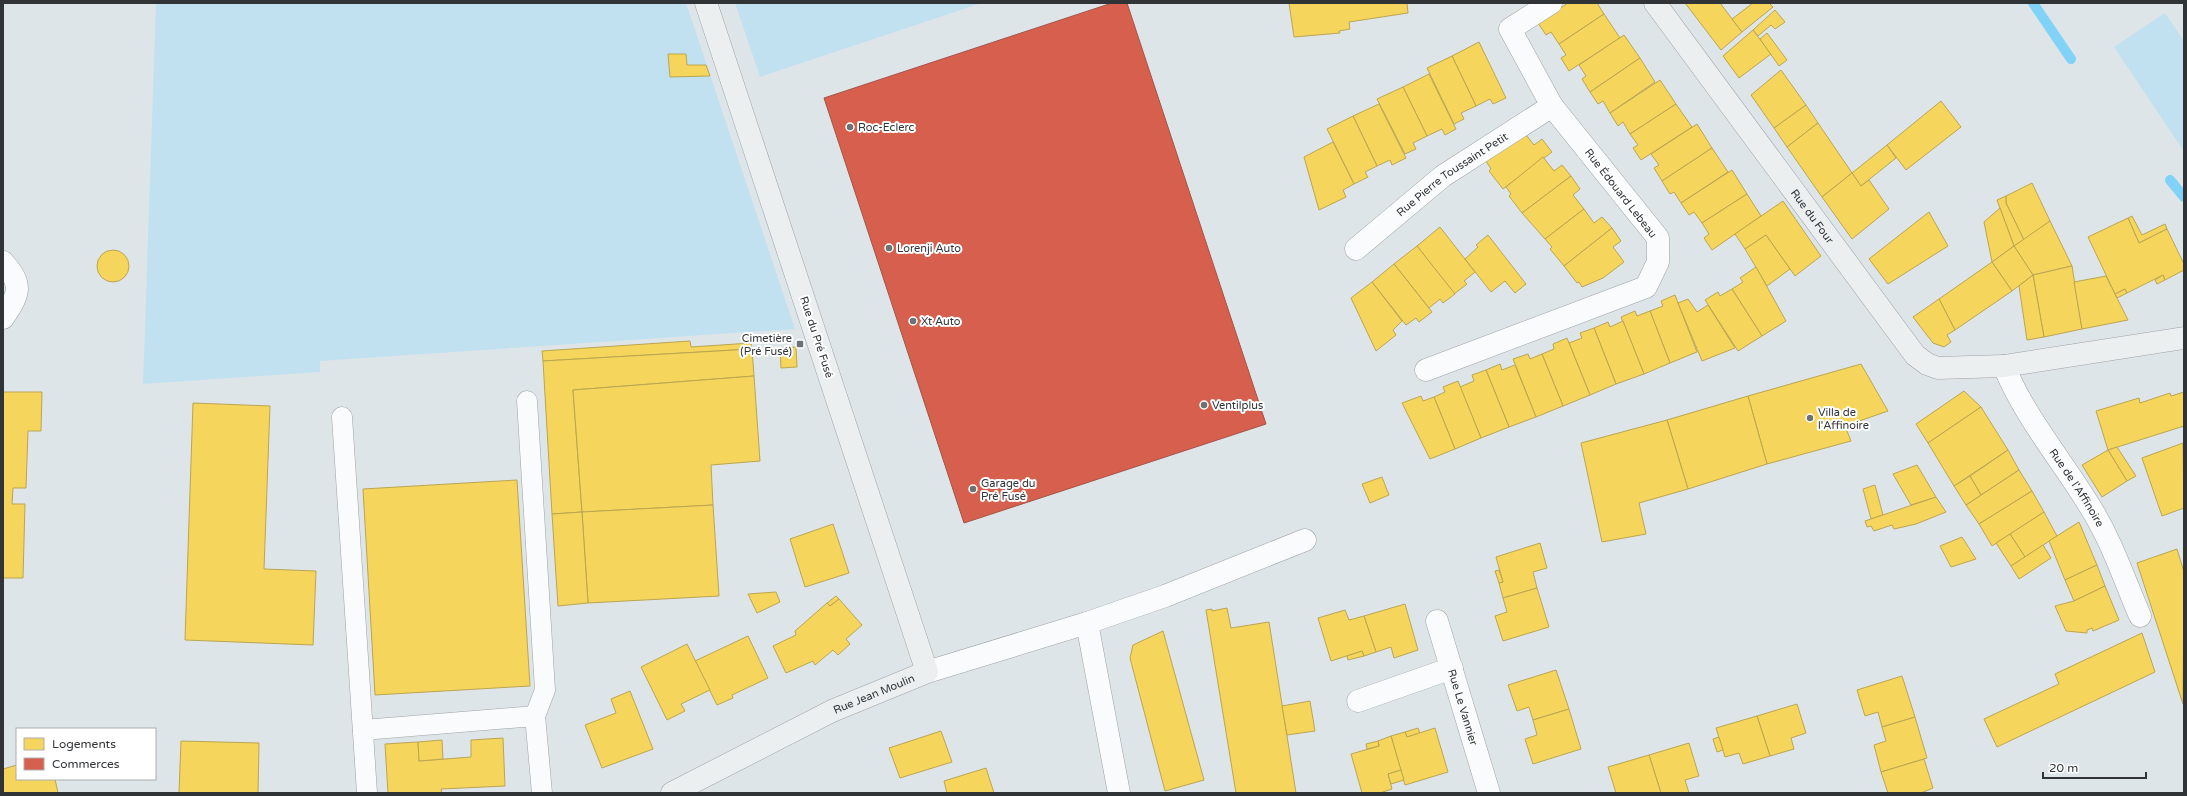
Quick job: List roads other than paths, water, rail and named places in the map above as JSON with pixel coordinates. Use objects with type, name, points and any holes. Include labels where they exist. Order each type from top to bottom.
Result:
[{"type":"street","name":"Rue du Pré Fusé","points":[[706,3],[927,672]]},
{"type":"street","name":"Rue Édouard Lebeau","points":[[1426,370],[1646,287],[1658,262],[1658,238],[1552,106],[1510,29],[1551,3]]},
{"type":"street","name":"Rue du Four","points":[[1655,3],[1916,355],[1927,364],[1938,368],[2004,366],[2184,338]]},
{"type":"street","name":"Rue Pierre Toussaint Petit","points":[[1356,249],[1443,176],[1552,106]]},
{"type":"street","points":[[3,262],[13,274],[17,288],[17,298],[3,318]]},
{"type":"street","name":"Rue de l'Affinoire","points":[[2004,366],[2014,391],[2090,506],[2112,548],[2140,616]]},
{"type":"street","name":"Rue Jean Moulin","points":[[672,793],[832,711],[927,672],[1087,623],[1165,596],[1305,540]]},
{"type":"street","name":"Rue Le Vannier","points":[[1437,620],[1489,793]]},
{"type":"street","points":[[1087,623],[1119,793]]},
{"type":"street","points":[[1358,701],[1452,668]]},
{"type":"lane","points":[[527,401],[545,690],[535,716],[542,793]]},
{"type":"lane","points":[[342,417],[367,793]]},
{"type":"lane","points":[[363,730],[535,716]]},
{"type":"waterway","points":[[2033,3],[2071,59]]},
{"type":"waterway","points":[[2170,180],[2184,197]]},
{"type":"place","name":"Roc-Eclerc","points":[[850,127]]},
{"type":"place","name":"Lorenji Auto","points":[[889,248]]},
{"type":"place","name":"Xt Auto","points":[[913,321]]},
{"type":"place","name":"Cimetière (Pré Fusé)","points":[[800,344]]},
{"type":"place","name":"Ventilplus","points":[[1204,405]]},
{"type":"place","name":"Villa de l'Affinoire","points":[[1810,418]]},
{"type":"place","name":"Garage du Pré Fusé","points":[[973,489]]}]
